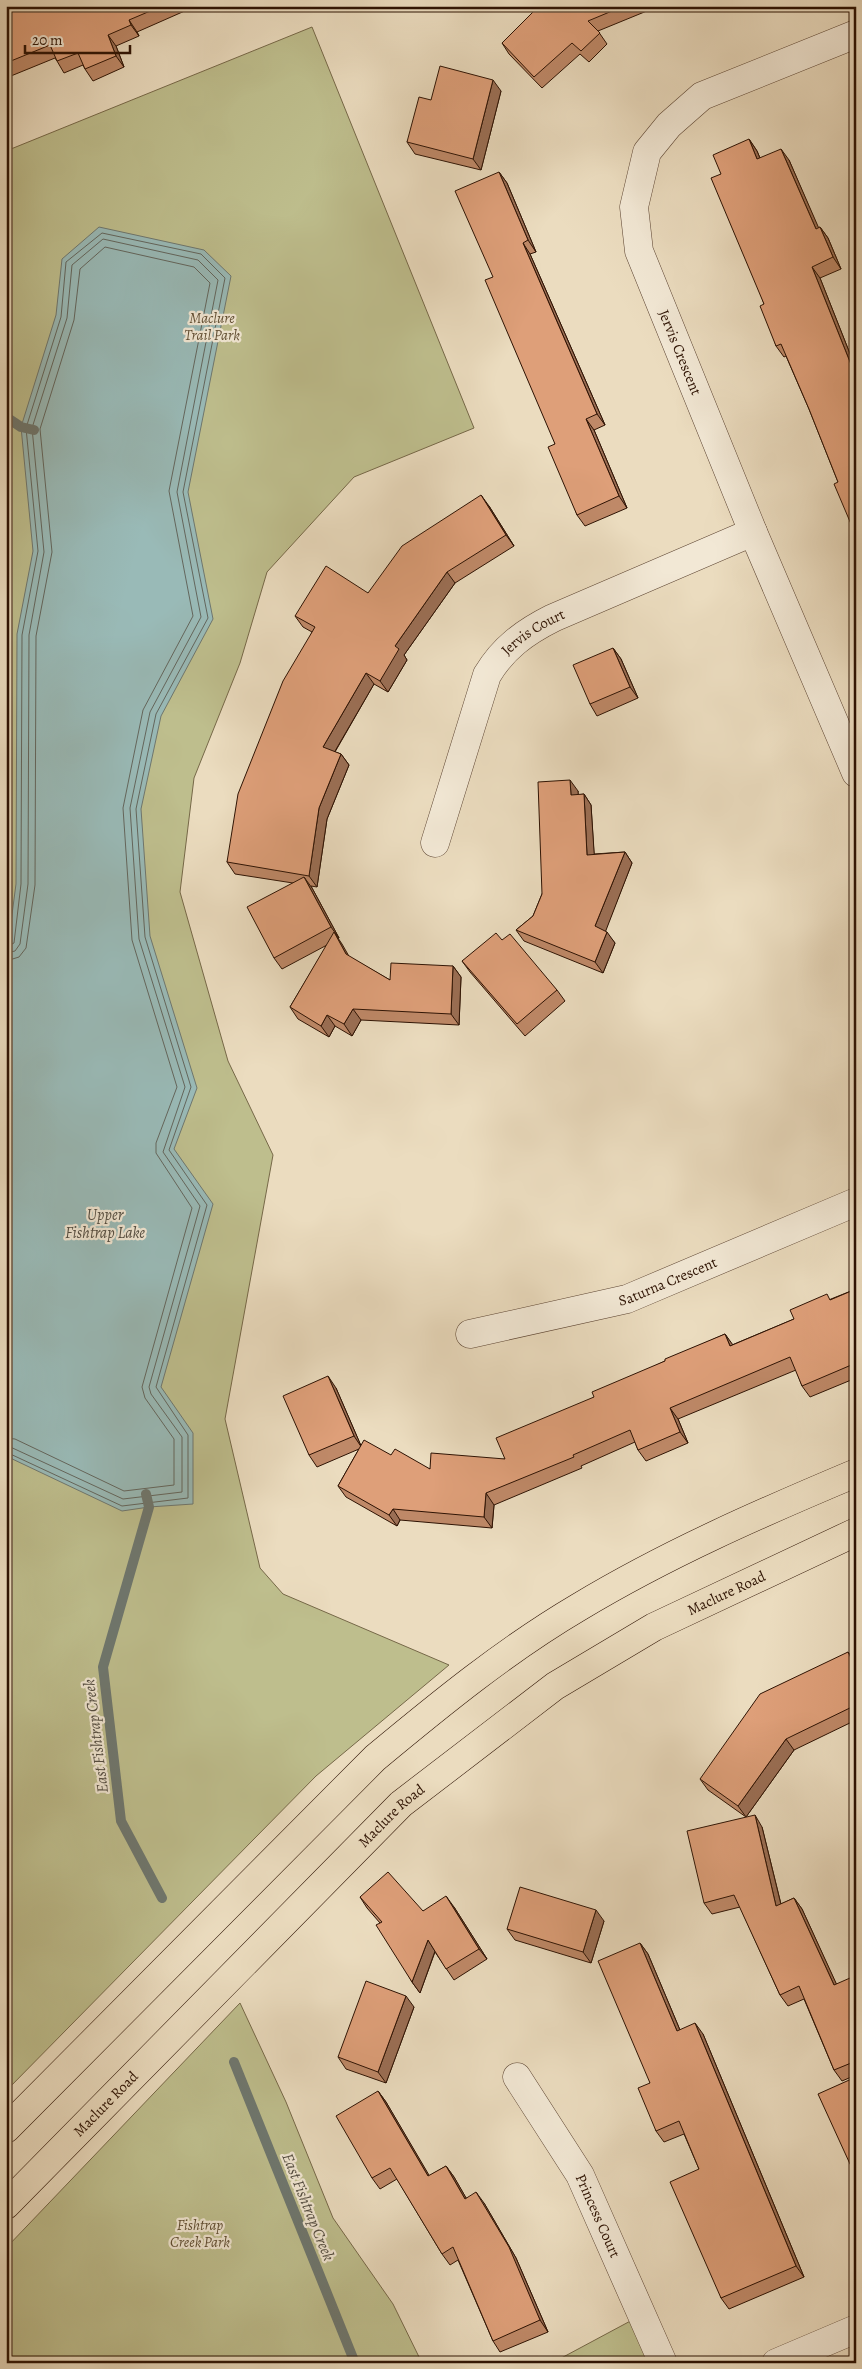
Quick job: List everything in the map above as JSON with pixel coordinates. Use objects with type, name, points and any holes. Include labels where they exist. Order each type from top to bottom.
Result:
[{"type":"main road","points":[[6,2129],[375,1758],[440,1704],[486,1669],[578,1607],[705,1539],[856,1474]]},
{"type":"main road","name":"Maclure Road","points":[[6,2205],[401,1804],[555,1686],[654,1626],[856,1532]]},
{"type":"street","name":"Jervis Crescent","points":[[856,34],[702,96],[669,125],[647,152],[634,207],[639,251],[753,532],[856,773]]},
{"type":"street","name":"Jervis Court","points":[[435,843],[486,675],[498,657],[527,631],[553,618],[753,532]]},
{"type":"street","name":"Saturna Crescent","points":[[470,1334],[627,1299],[856,1202]]},
{"type":"street","name":"Princess Court","points":[[518,2077],[580,2175],[662,2363]]},
{"type":"street","points":[[776,2363],[856,2329]]},
{"type":"green space","name":"Maclure Trail Park","points":[[312,27],[474,428],[354,477],[267,572],[240,663],[194,778],[180,892],[228,1061],[273,1155],[225,1419],[260,1568],[283,1594],[449,1665],[316,1776],[6,2091],[6,151]]},
{"type":"green space","name":"Fishtrap Creek Park","points":[[240,2003],[286,2102],[333,2218],[393,2304],[422,2363],[6,2363],[6,2248]]},
{"type":"green space","points":[[636,2318],[657,2363],[552,2363]]},
{"type":"water","name":"Upper Fishtrap Lake","points":[[99,227],[204,250],[231,276],[188,492],[213,619],[161,716],[141,809],[150,936],[197,1088],[174,1149],[213,1204],[161,1387],[193,1433],[193,1504],[122,1511],[6,1456],[6,960],[16,884],[17,634],[33,551],[21,427],[56,315],[62,259]]},
{"type":"building","points":[[19,6],[162,6],[129,20],[131,25],[108,35],[116,56],[85,69],[78,53],[57,61],[50,45],[6,63],[6,11]]},
{"type":"building","points":[[539,6],[624,6],[588,21],[600,33],[581,51],[572,43],[534,77],[502,43]]},
{"type":"building","points":[[440,66],[493,80],[473,159],[407,142],[419,97],[431,100]]},
{"type":"building","points":[[749,139],[757,159],[781,149],[816,229],[820,227],[833,257],[812,267],[856,377],[856,522],[851,524],[834,484],[838,482],[809,409],[781,344],[776,346],[760,306],[764,304],[711,178],[721,174],[713,155]]},
{"type":"building","points":[[499,172],[528,240],[523,243],[597,414],[586,419],[619,496],[577,515],[548,447],[555,444],[485,280],[493,277],[455,191]]},
{"type":"building","points":[[481,495],[506,535],[447,572],[395,646],[399,649],[380,681],[366,673],[323,747],[341,754],[319,808],[309,876],[227,862],[238,794],[283,681],[315,627],[295,616],[326,566],[368,593],[402,546]]},
{"type":"building","points":[[613,648],[630,687],[590,704],[573,665]]},
{"type":"building","points":[[570,780],[571,795],[584,794],[587,855],[625,852],[595,926],[607,932],[595,962],[516,930],[533,916],[542,894],[538,782]]},
{"type":"building","points":[[304,877],[331,927],[274,958],[247,907]]},
{"type":"building","points":[[334,932],[346,954],[390,980],[391,963],[453,966],[451,1014],[353,1009],[344,1024],[327,1015],[321,1026],[290,1007]]},
{"type":"building","points":[[496,933],[502,940],[510,934],[557,990],[517,1024],[462,961]]},
{"type":"building","points":[[856,1289],[856,1363],[802,1386],[790,1357],[670,1408],[680,1432],[638,1450],[630,1430],[573,1455],[574,1457],[486,1493],[484,1517],[393,1509],[389,1515],[338,1486],[364,1440],[391,1455],[395,1449],[430,1469],[431,1453],[505,1459],[496,1438],[594,1397],[592,1392],[725,1334],[730,1346],[794,1319],[790,1310],[827,1294],[830,1300]]},
{"type":"building","points":[[328,1376],[354,1436],[309,1455],[283,1396]]},
{"type":"building","points":[[848,1652],[856,1668],[856,1705],[786,1739],[738,1806],[700,1779],[760,1694]]},
{"type":"building","points":[[755,1815],[776,1906],[794,1898],[834,1985],[850,1978],[856,1991],[856,2061],[834,2070],[799,1986],[780,1995],[734,1895],[704,1903],[687,1831]]},
{"type":"building","points":[[388,1872],[423,1911],[446,1896],[479,1949],[446,1969],[428,1940],[412,1982],[376,1925],[382,1922],[360,1897]]},
{"type":"building","points":[[520,1887],[596,1910],[583,1952],[507,1929]]},
{"type":"building","points":[[640,1943],[677,2031],[695,2023],[796,2266],[721,2298],[670,2182],[699,2169],[679,2121],[656,2131],[638,2088],[650,2083],[598,1961]]},
{"type":"building","points":[[366,1981],[406,1996],[378,2072],[338,2057]]},
{"type":"building","points":[[856,2077],[856,2161],[850,2164],[818,2094]]},
{"type":"building","points":[[378,2091],[428,2176],[446,2166],[465,2199],[476,2192],[509,2247],[540,2320],[493,2341],[453,2247],[442,2254],[390,2168],[372,2178],[336,2116]]},
{"type":"waterway","points":[[6,417],[21,427],[34,430]]},
{"type":"waterway","name":"East Fishtrap Creek","points":[[146,1494],[149,1507],[103,1667],[121,1821],[162,1898]]},
{"type":"waterway","name":"East Fishtrap Creek","points":[[234,2062],[355,2363]]}]
